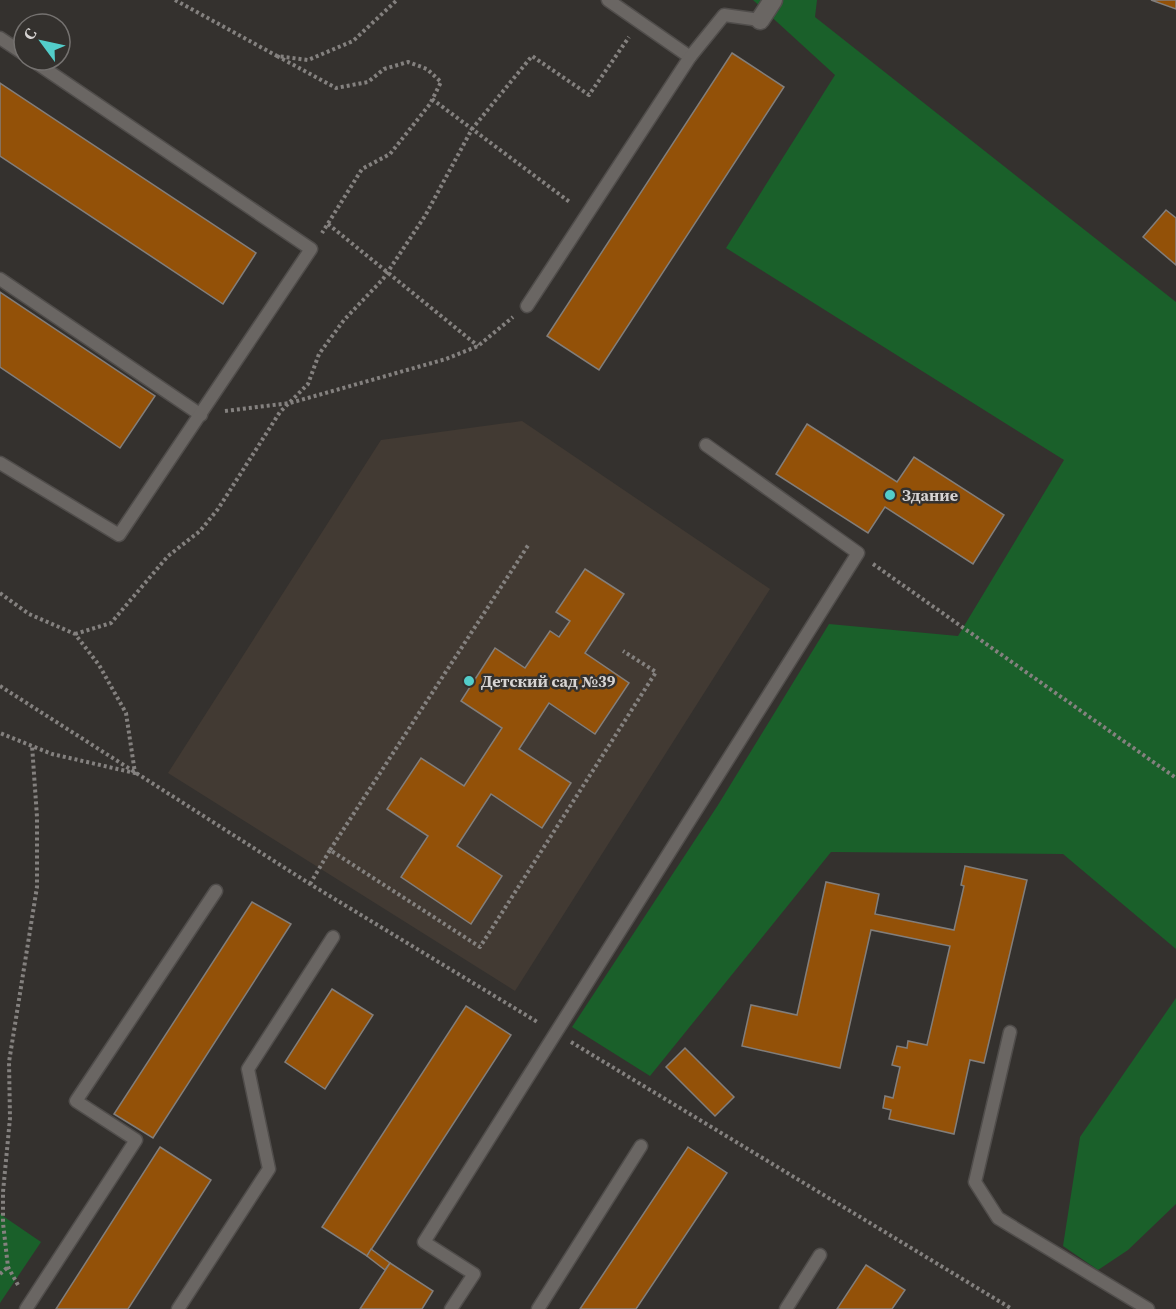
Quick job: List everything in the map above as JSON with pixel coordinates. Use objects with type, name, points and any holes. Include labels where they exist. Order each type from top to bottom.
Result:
[{"type":"street","points":[[760,20],[773,0]]},
{"type":"lane","points":[[608,0],[690,57]]},
{"type":"lane","points":[[527,306],[690,57],[724,15],[760,20]]},
{"type":"lane","points":[[0,463],[119,535],[311,249],[50,72]]},
{"type":"lane","points":[[0,279],[201,415]]},
{"type":"lane","points":[[451,1309],[474,1274],[424,1242],[858,553],[706,445]]},
{"type":"lane","points":[[28,1306],[135,1140],[76,1101],[216,891]]},
{"type":"lane","points":[[178,1309],[269,1169],[248,1069],[333,937]]},
{"type":"lane","points":[[1010,1032],[975,1182],[998,1218],[1148,1309]]},
{"type":"lane","points":[[538,1309],[641,1146]]},
{"type":"lane","points":[[786,1309],[820,1256]]},
{"type":"path","points":[[175,0],[336,88],[368,82],[384,69],[408,62],[427,69],[441,82],[432,99],[390,154],[362,170],[311,249]]},
{"type":"path","points":[[277,56],[308,60],[353,41],[398,0]]},
{"type":"path","points":[[75,634],[111,623],[168,556],[200,531],[218,509],[274,421],[308,384],[319,354],[344,320],[388,271],[426,216],[472,129],[532,56],[589,95],[640,22]]},
{"type":"path","points":[[432,99],[587,214]]},
{"type":"path","points":[[328,224],[478,346]]},
{"type":"path","points":[[201,415],[290,402],[385,378],[446,359],[478,346],[527,306]]},
{"type":"path","points":[[310,884],[529,544]]},
{"type":"path","points":[[858,553],[1176,778]]},
{"type":"path","points":[[0,593],[29,614],[75,634],[99,665],[126,713],[135,773]]},
{"type":"path","points":[[330,850],[480,947],[656,672],[623,651]]},
{"type":"path","points":[[0,686],[310,884],[1012,1309]]},
{"type":"path","points":[[0,733],[52,754],[135,773]]},
{"type":"path","points":[[28,1306],[8,1267],[3,1223],[10,1118],[9,1062],[37,886],[37,817],[32,745]]},
{"type":"path","points":[[0,1274],[8,1267]]},
{"type":"shaded area","name":"Детский сад №39","points":[[522,421],[770,589],[515,991],[168,773],[381,440]]},
{"type":"green space","points":[[753,0],[817,0],[815,17],[1176,302],[1176,949],[1063,854],[831,852],[650,1076],[572,1027],[718,805],[829,624],[958,636],[1064,460],[726,248],[835,75]]},
{"type":"green space","points":[[1176,998],[1176,1204],[1128,1250],[1098,1270],[1063,1246],[1080,1137]]},
{"type":"green space","points":[[0,1214],[41,1242],[0,1303]]},
{"type":"building","points":[[1151,0],[1176,0],[1176,9]]},
{"type":"building","points":[[732,53],[784,87],[599,370],[547,336]]},
{"type":"building","points":[[0,83],[256,253],[223,304],[0,156]]},
{"type":"building","points":[[1166,210],[1176,218],[1176,265],[1143,237]]},
{"type":"building","points":[[0,292],[155,396],[120,448],[0,367]]},
{"type":"building","name":"Здание","points":[[807,424],[897,482],[914,457],[1004,515],[973,564],[885,507],[868,533],[776,474]]},
{"type":"building","points":[[585,569],[624,594],[585,653],[629,683],[595,734],[549,703],[519,749],[571,783],[542,828],[491,794],[457,846],[502,876],[471,924],[401,877],[428,836],[387,809],[421,758],[464,786],[502,728],[461,701],[495,648],[525,668],[550,631],[559,637],[570,621],[556,612]]},
{"type":"building","points":[[965,866],[1027,880],[984,1063],[970,1060],[954,1134],[889,1119],[891,1110],[883,1108],[885,1096],[893,1098],[900,1067],[892,1065],[897,1046],[907,1048],[908,1041],[927,1045],[950,946],[871,930],[840,1068],[742,1046],[751,1005],[797,1015],[826,882],[879,894],[875,914],[954,930],[964,886],[961,885]]},
{"type":"building","points":[[252,902],[291,924],[153,1138],[114,1114]]},
{"type":"building","points":[[332,989],[373,1015],[325,1089],[285,1062]]},
{"type":"building","points":[[466,1006],[511,1035],[367,1256],[322,1227]]},
{"type":"building","points":[[685,1048],[734,1097],[715,1116],[666,1067]]},
{"type":"building","points":[[160,1147],[211,1180],[128,1309],[56,1309]]},
{"type":"building","points":[[688,1147],[727,1173],[636,1309],[580,1309]]},
{"type":"building","points":[[371,1249],[390,1263],[385,1270],[367,1256]]},
{"type":"building","points":[[390,1263],[433,1291],[422,1309],[360,1309]]},
{"type":"building","points":[[866,1265],[905,1290],[892,1309],[837,1309]]},
{"type":"place","name":"Здание","points":[[890,495]]},
{"type":"place","name":"Детский сад №39","points":[[469,681]]}]
